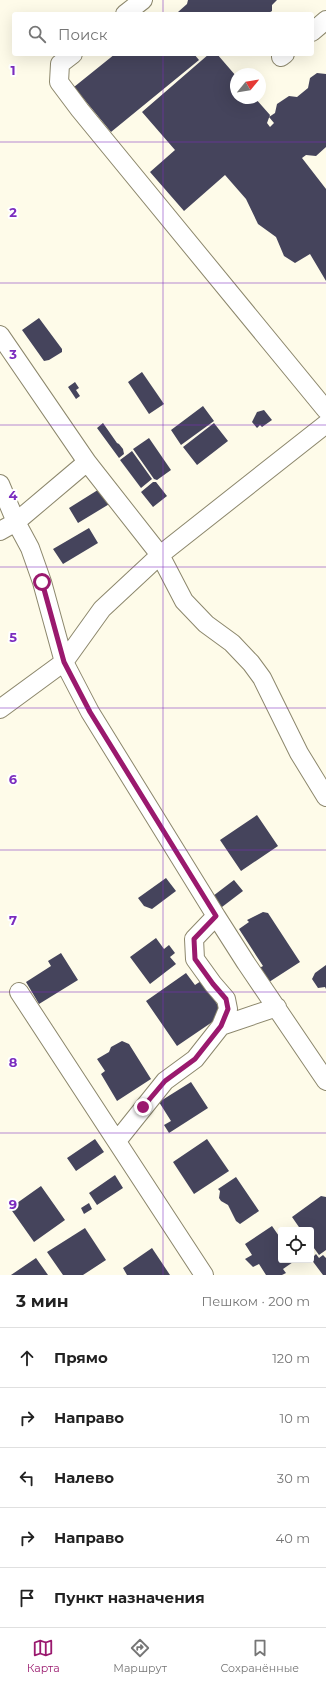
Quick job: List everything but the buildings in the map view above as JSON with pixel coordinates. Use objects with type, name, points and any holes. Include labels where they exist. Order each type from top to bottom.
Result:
[{"type":"street","points":[[128,12],[143,0]]},
{"type":"street","points":[[314,30],[326,20]]},
{"type":"street","points":[[70,56],[60,64],[59,82],[80,110],[326,410]]},
{"type":"street","points":[[0,335],[6,357],[160,555],[184,601],[206,624],[232,643],[251,663],[262,678],[298,752],[326,797]]},
{"type":"street","points":[[0,709],[64,662],[102,609],[160,555],[326,424]]},
{"type":"street","points":[[0,532],[16,522],[87,462]]},
{"type":"street","points":[[0,484],[16,522],[30,548],[42,582],[64,662],[90,712],[246,963],[326,1081]]},
{"type":"street","points":[[117,1141],[165,1081],[195,1059],[221,1026],[228,1009],[226,999],[195,959],[194,939],[216,916]]},
{"type":"street","points":[[19,992],[204,1275]]},
{"type":"street","points":[[221,1026],[277,1007]]},
{"type":"route","points":[[42,582],[64,662],[90,712],[216,916],[194,939],[195,959],[226,999],[228,1009],[221,1026],[195,1059],[165,1081],[143,1107]]}]
